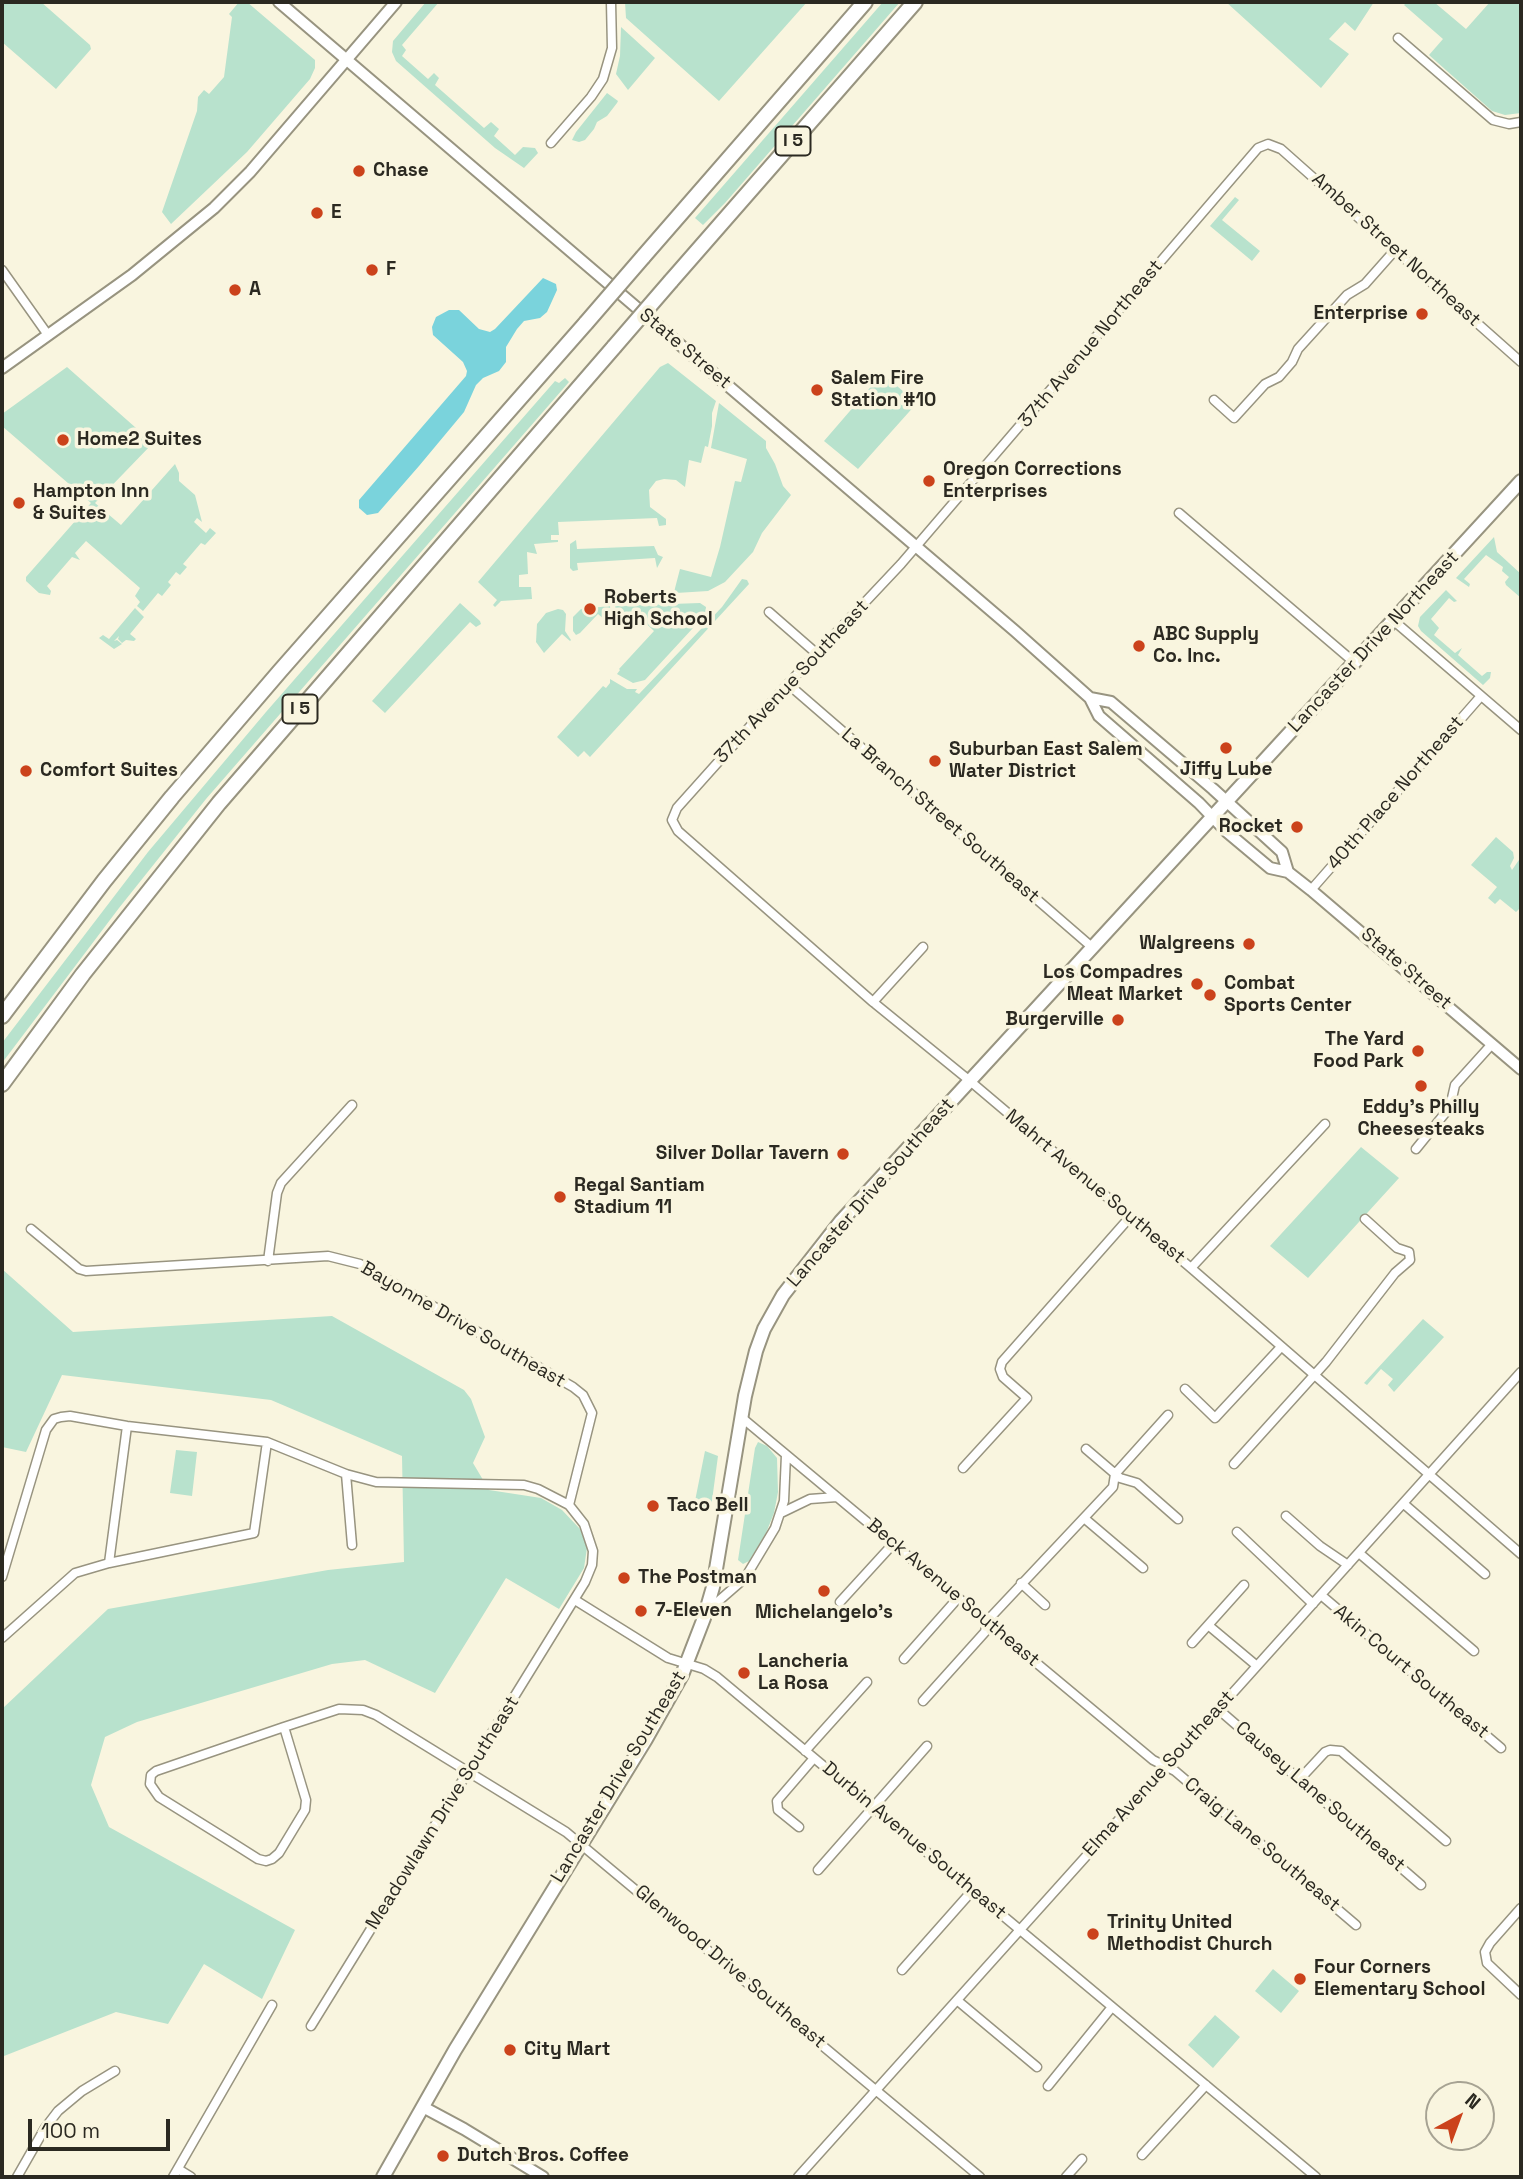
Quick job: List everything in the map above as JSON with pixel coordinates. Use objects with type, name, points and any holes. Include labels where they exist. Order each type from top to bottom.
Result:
[{"type":"highway","name":"I 5","points":[[2,1016],[104,881],[172,797],[865,2]]},
{"type":"highway","name":"I 5","points":[[2,1084],[83,974],[219,803],[915,2]]},
{"type":"main road","name":"State Street","points":[[279,2],[1090,698],[1100,716],[1270,868],[1288,872],[1311,890],[1521,1069]]},
{"type":"main road","points":[[2,368],[132,275],[214,208],[250,172],[396,2]]},
{"type":"main road","name":"Lancaster Drive Northeast","points":[[1227,803],[1521,481]]},
{"type":"main road","name":"State Street","points":[[1090,698],[1111,702],[1227,803],[1282,852],[1288,872]]},
{"type":"main road","name":"Lancaster Drive Southeast","points":[[383,2177],[492,1988],[657,1721],[686,1664],[707,1611],[720,1551],[741,1417],[757,1347],[783,1295],[834,1229],[1227,803]]},
{"type":"main road","points":[[423,2107],[543,2177]]},
{"type":"street","points":[[551,143],[591,97],[606,72],[612,48],[611,2]]},
{"type":"street","points":[[1398,38],[1493,120],[1502,124],[1521,122]]},
{"type":"street","name":"37th Avenue Northeast","points":[[916,546],[1255,151],[1268,144]]},
{"type":"street","name":"Amber Street Northeast","points":[[1268,144],[1282,149],[1521,362]]},
{"type":"street","points":[[1214,400],[1234,418],[1265,384],[1279,377],[1292,362],[1298,349],[1347,295],[1365,284],[1396,249]]},
{"type":"street","points":[[2,270],[48,335]]},
{"type":"street","points":[[1180,513],[1355,663]]},
{"type":"street","name":"37th Avenue Southeast","points":[[672,820],[677,808],[916,546]]},
{"type":"street","points":[[769,612],[816,653]]},
{"type":"street","points":[[1394,621],[1521,730]]},
{"type":"street","name":"La Branch Street Southeast","points":[[788,684],[1093,948]]},
{"type":"street","name":"40th Place Northeast","points":[[1311,890],[1481,696]]},
{"type":"street","name":"Mahrt Avenue Southeast","points":[[672,820],[678,831],[873,1002],[1191,1268],[1521,1553]]},
{"type":"street","points":[[873,1002],[923,947]]},
{"type":"street","points":[[1416,1149],[1450,1107],[1455,1085],[1492,1044]]},
{"type":"street","points":[[268,1261],[277,1193],[281,1183],[352,1105]]},
{"type":"street","points":[[1191,1268],[1325,1124]]},
{"type":"street","points":[[963,1468],[1027,1398],[1003,1377],[1000,1369],[1002,1362],[1130,1217]]},
{"type":"street","points":[[1234,1464],[1313,1375],[1393,1275],[1411,1257],[1409,1252],[1397,1248],[1364,1219]]},
{"type":"street","name":"Bayonne Drive Southeast","points":[[31,1228],[79,1269],[86,1271],[328,1256],[359,1264],[583,1395],[592,1413],[569,1505]]},
{"type":"street","points":[[1185,1389],[1215,1418],[1281,1347]]},
{"type":"street","name":"Elma Avenue Southeast","points":[[798,2177],[1521,1372]]},
{"type":"street","points":[[923,1701],[985,1632],[987,1621],[1113,1487],[1115,1474],[1168,1415]]},
{"type":"street","points":[[2,1577],[50,1423],[54,1419],[70,1416],[127,1426],[267,1442],[346,1474],[376,1482],[524,1485],[538,1489],[569,1505],[584,1524],[593,1551],[591,1570],[575,1600]]},
{"type":"street","name":"Beck Avenue Southeast","points":[[741,1417],[1165,1767]]},
{"type":"street","points":[[109,1563],[127,1426]]},
{"type":"street","points":[[2,1638],[75,1573],[109,1563],[254,1532],[267,1442]]},
{"type":"street","points":[[1086,1449],[1115,1474],[1137,1483],[1178,1519]]},
{"type":"street","points":[[707,1611],[745,1578],[772,1533],[784,1501],[786,1455]]},
{"type":"street","points":[[346,1474],[352,1545]]},
{"type":"street","points":[[781,1513],[810,1499],[837,1497]]},
{"type":"street","points":[[1404,1504],[1485,1574]]},
{"type":"street","points":[[1286,1516],[1320,1546],[1348,1565]]},
{"type":"street","points":[[1084,1518],[1143,1568]]},
{"type":"street","points":[[1237,1532],[1313,1604]]},
{"type":"street","points":[[839,1602],[894,1544]]},
{"type":"street","points":[[1359,1553],[1474,1651]]},
{"type":"street","points":[[1021,1583],[1045,1605]]},
{"type":"street","points":[[1192,1643],[1244,1585]]},
{"type":"street","name":"Akin Court Southeast","points":[[1321,1595],[1501,1748]]},
{"type":"street","points":[[904,1659],[958,1598]]},
{"type":"street","name":"Durbin Avenue Southeast","points":[[575,1600],[668,1658],[705,1669],[717,1677],[1316,2177]]},
{"type":"street","name":"Meadowlawn Drive Southeast","points":[[311,2026],[575,1600]]},
{"type":"street","points":[[1208,1625],[1256,1666]]},
{"type":"street","points":[[805,1751],[867,1682]]},
{"type":"street","name":"Glenwood Drive Southeast","points":[[284,1727],[306,1800],[305,1810],[279,1853],[272,1859],[266,1861],[258,1858],[238,1846],[159,1797],[150,1784],[151,1776],[156,1771],[284,1727],[339,1709],[363,1710],[376,1715],[581,1843],[980,2177]]},
{"type":"street","name":"Causey Lane Southeast","points":[[1218,1709],[1421,1885]]},
{"type":"street","points":[[818,1870],[927,1746]]},
{"type":"street","points":[[1299,1780],[1325,1752],[1341,1751],[1446,1841]]},
{"type":"street","points":[[799,1827],[778,1810],[777,1801],[814,1758]]},
{"type":"street","name":"Craig Lane Southeast","points":[[1165,1767],[1175,1771],[1356,1924]]},
{"type":"street","points":[[902,1970],[972,1891]]},
{"type":"street","points":[[1521,1908],[1485,1952],[1487,1964],[1521,1995]]},
{"type":"street","points":[[958,2001],[1037,2067]]},
{"type":"street","points":[[191,2177],[176,2173],[272,2005]]},
{"type":"street","points":[[1048,2085],[1112,2007]]},
{"type":"street","points":[[17,2177],[58,2111],[82,2091],[115,2071]]},
{"type":"street","points":[[1142,2155],[1206,2085]]},
{"type":"street","points":[[1066,2177],[1082,2159]]},
{"type":"green space","points":[[2,2],[41,2],[90,45],[91,49],[56,89],[2,42]]},
{"type":"green space","points":[[239,2],[247,2],[315,60],[315,68],[310,79],[247,152],[171,224],[162,212],[197,111],[198,97],[204,90],[209,94],[224,77],[232,17],[229,14]]},
{"type":"green space","points":[[426,2],[439,2],[402,45],[406,50],[402,56],[428,79],[434,73],[439,78],[435,85],[484,128],[491,122],[499,129],[494,136],[515,155],[523,147],[535,148],[538,153],[524,168],[495,148],[396,61],[392,52],[393,41]]},
{"type":"green space","points":[[625,2],[807,2],[719,101],[626,18]]},
{"type":"green space","points":[[883,2],[900,2],[703,225],[695,218]]},
{"type":"green space","points":[[1226,2],[1374,2],[1355,31],[1345,22],[1329,39],[1349,54],[1321,88]]},
{"type":"green space","points":[[1407,2],[1434,2],[1466,29],[1490,2],[1521,3],[1521,113],[1505,115],[1492,111],[1429,55],[1443,39],[1404,5]]},
{"type":"green space","points":[[621,27],[655,58],[628,90],[616,74]]},
{"type":"green space","points":[[607,93],[618,101],[617,103],[607,116],[597,122],[585,140],[572,140],[576,132]]},
{"type":"green space","points":[[1235,197],[1239,200],[1222,220],[1260,251],[1252,261],[1210,226]]},
{"type":"green space","points":[[668,363],[716,401],[708,447],[705,446],[701,463],[689,460],[685,487],[676,480],[664,479],[656,481],[649,490],[650,507],[666,519],[666,525],[659,526],[657,518],[558,522],[559,535],[551,535],[551,540],[558,542],[534,544],[537,554],[527,552],[528,574],[519,575],[519,587],[531,587],[532,599],[501,601],[495,607],[493,605],[497,600],[478,582],[660,367]]},
{"type":"green space","points":[[67,367],[153,443],[95,503],[121,525],[175,464],[179,481],[195,495],[202,522],[197,518],[194,522],[206,533],[210,528],[216,533],[205,545],[201,543],[183,564],[187,567],[180,575],[176,572],[168,582],[171,585],[162,596],[158,593],[143,611],[137,606],[140,602],[135,596],[140,588],[86,541],[75,553],[80,560],[72,557],[47,586],[51,591],[50,595],[39,593],[26,581],[26,577],[91,503],[2,426],[2,414]]},
{"type":"green space","points":[[881,375],[917,403],[858,469],[824,441]]},
{"type":"green space","points":[[565,378],[569,382],[206,799],[119,908],[2,1063],[2,1043],[148,852],[266,712],[555,381],[559,383]]},
{"type":"green space","points":[[719,403],[766,441],[766,448],[783,486],[791,495],[762,533],[753,552],[725,582],[708,591],[676,593],[674,592],[680,569],[711,577],[735,481],[741,482],[747,459],[711,448]]},
{"type":"green space","points":[[1494,537],[1497,552],[1521,574],[1521,598],[1506,585],[1509,577],[1502,571],[1503,567],[1486,555],[1464,579],[1470,584],[1469,587],[1456,578]]},
{"type":"green space","points":[[576,540],[577,549],[654,546],[658,555],[663,557],[657,568],[655,558],[577,563],[578,570],[573,571],[570,568],[570,544]]},
{"type":"green space","points":[[742,579],[749,584],[590,757],[584,751],[578,757],[557,737],[603,686],[606,688],[610,679],[627,689],[637,689],[635,692],[639,694],[722,607]]},
{"type":"green space","points":[[1446,590],[1457,601],[1449,598],[1431,619],[1439,628],[1434,635],[1455,653],[1462,648],[1458,655],[1482,676],[1491,672],[1490,678],[1483,685],[1418,626],[1420,617]]},
{"type":"green space","points":[[460,603],[481,624],[476,627],[470,622],[385,713],[372,701]]},
{"type":"green space","points":[[700,603],[706,607],[705,615],[645,680],[633,683],[617,674],[654,631],[635,613],[629,619],[616,620],[615,606]]},
{"type":"green space","points":[[610,606],[611,620],[605,620],[598,614],[576,635],[573,631],[573,617],[581,609]]},
{"type":"green space","points":[[135,608],[144,617],[130,634],[136,639],[134,641],[126,640],[122,643],[118,639],[119,636],[114,641],[122,644],[114,649],[99,638],[103,635],[109,639]]},
{"type":"green space","points":[[558,609],[566,614],[565,631],[571,640],[562,634],[544,653],[536,642],[537,624],[546,613]]},
{"type":"green space","points":[[1496,837],[1513,852],[1514,858],[1510,866],[1512,870],[1521,857],[1521,907],[1516,912],[1500,899],[1495,904],[1488,898],[1497,887],[1471,865]]},
{"type":"green space","points":[[1361,1147],[1399,1178],[1308,1278],[1270,1246]]},
{"type":"green space","points":[[2,1269],[73,1332],[332,1316],[464,1390],[471,1399],[485,1437],[473,1463],[489,1490],[541,1498],[562,1510],[580,1529],[587,1548],[584,1568],[559,1609],[506,1578],[435,1693],[365,1660],[332,1664],[137,1722],[105,1737],[91,1785],[109,1827],[295,1930],[262,1999],[204,1964],[168,2024],[116,2012],[4,2056],[2,2060],[2,1709],[108,1609],[328,1570],[404,1562],[402,1456],[271,1400],[62,1375],[26,1452],[2,1447]]},
{"type":"green space","points":[[1423,1319],[1444,1337],[1394,1392],[1388,1385],[1393,1379],[1381,1369],[1367,1385],[1364,1383]]},
{"type":"green space","points":[[758,1442],[767,1446],[777,1458],[778,1492],[766,1533],[749,1561],[743,1564],[738,1560]]},
{"type":"green space","points":[[176,1450],[197,1452],[192,1496],[170,1493]]},
{"type":"green space","points":[[705,1451],[718,1456],[711,1508],[695,1501]]},
{"type":"green space","points":[[1273,1969],[1299,1991],[1281,2013],[1255,1991]]},
{"type":"green space","points":[[1215,2015],[1240,2037],[1213,2068],[1188,2045]]},
{"type":"water","points":[[543,278],[556,284],[557,290],[547,312],[540,318],[524,321],[506,347],[506,362],[499,371],[483,378],[476,385],[464,412],[419,466],[378,513],[367,515],[359,508],[359,500],[466,376],[463,362],[433,335],[432,327],[436,317],[449,310],[459,310],[479,329],[490,332]]},
{"type":"place","name":"Chase","points":[[359,171]]},
{"type":"place","name":"E","points":[[317,213]]},
{"type":"place","name":"F","points":[[372,270]]},
{"type":"place","name":"A","points":[[235,290]]},
{"type":"place","name":"Enterprise","points":[[1422,314]]},
{"type":"place","name":"Salem Fire Station #10","points":[[817,390]]},
{"type":"place","name":"Home2 Suites","points":[[63,440]]},
{"type":"place","name":"Oregon Corrections Enterprises","points":[[929,481]]},
{"type":"place","name":"Hampton Inn & Suites","points":[[19,503]]},
{"type":"place","name":"Roberts High School","points":[[590,609]]},
{"type":"place","name":"ABC Supply Co. Inc.","points":[[1139,646]]},
{"type":"place","name":"Jiffy Lube","points":[[1226,748]]},
{"type":"place","name":"Suburban East Salem Water District","points":[[935,761]]},
{"type":"place","name":"Comfort Suites","points":[[26,771]]},
{"type":"place","name":"Rocket","points":[[1297,827]]},
{"type":"place","name":"Walgreens","points":[[1249,944]]},
{"type":"place","name":"Los Compadres Meat Market","points":[[1197,984]]},
{"type":"place","name":"Combat Sports Center","points":[[1210,995]]},
{"type":"place","name":"Burgerville","points":[[1118,1020]]},
{"type":"place","name":"The Yard Food Park","points":[[1418,1051]]},
{"type":"place","name":"Eddy's Philly Cheesesteaks","points":[[1421,1086]]},
{"type":"place","name":"Silver Dollar Tavern","points":[[843,1154]]},
{"type":"place","name":"Regal Santiam Stadium 11","points":[[560,1197]]},
{"type":"place","name":"Taco Bell","points":[[653,1506]]},
{"type":"place","name":"The Postman","points":[[624,1578]]},
{"type":"place","name":"Michelangelo's","points":[[824,1591]]},
{"type":"place","name":"7-Eleven","points":[[641,1611]]},
{"type":"place","name":"Lancheria La Rosa","points":[[744,1673]]},
{"type":"place","name":"Trinity United Methodist Church","points":[[1093,1934]]},
{"type":"place","name":"Four Corners Elementary School","points":[[1300,1979]]},
{"type":"place","name":"City Mart","points":[[510,2050]]},
{"type":"place","name":"Dutch Bros. Coffee","points":[[443,2156]]}]
